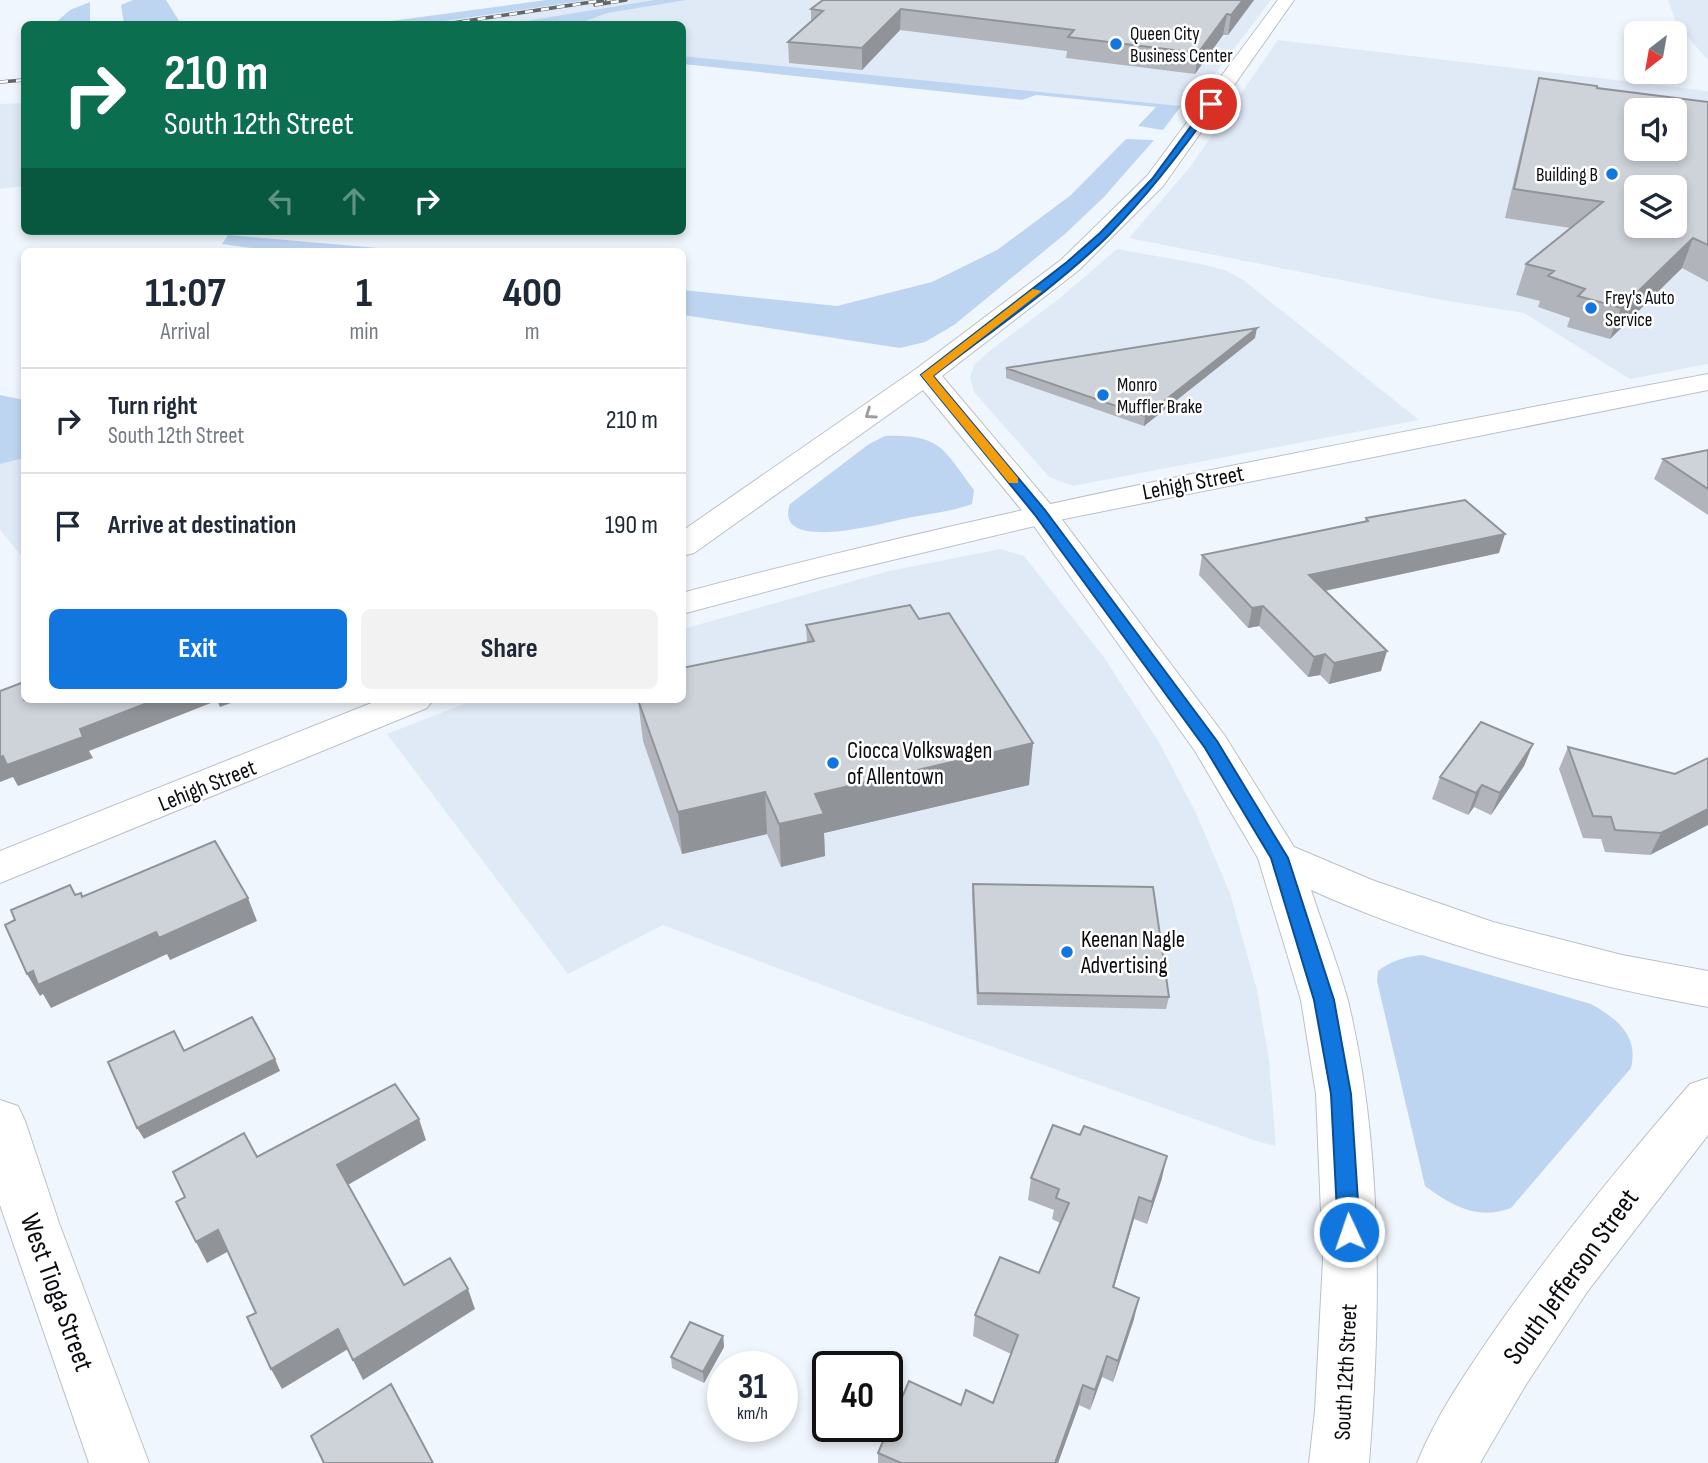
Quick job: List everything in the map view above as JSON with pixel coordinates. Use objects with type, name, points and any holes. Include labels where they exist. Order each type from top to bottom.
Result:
[{"type":"street","points":[[686,543],[926,375],[1070,265],[1155,181],[1286,0]]},
{"type":"street","name":"South 12th Street","points":[[926,375],[1040,512],[1211,745],[1279,858],[1324,1000],[1341,1094],[1350,1259],[1344,1411],[1339,1463]]},
{"type":"street","name":"Lehigh Street","points":[[686,603],[776,577],[1040,512],[1708,382]]},
{"type":"street","name":"Lehigh Street","points":[[0,868],[407,703]]},
{"type":"street","points":[[1279,858],[1368,897],[1513,944],[1665,982],[1708,989]]},
{"type":"street","name":"South Jefferson Street","points":[[1447,1463],[1473,1414],[1561,1279],[1640,1178],[1708,1099]]},
{"type":"street","name":"West Tioga Street","points":[[0,1121],[32,1223],[119,1463]]},
{"type":"shaded area","points":[[133,0],[166,0],[179,21],[124,21],[121,5]]},
{"type":"shaded area","points":[[546,0],[589,0],[444,21],[391,21]]},
{"type":"shaded area","points":[[589,0],[654,0],[524,21],[444,21]]},
{"type":"shaded area","points":[[654,0],[687,0],[608,13],[585,21],[524,21]]},
{"type":"shaded area","points":[[687,0],[1271,0],[1190,107],[686,56],[686,21],[585,21],[608,13]]},
{"type":"shaded area","points":[[1668,0],[1708,0],[1708,60],[1687,36],[1687,21],[1676,21]]},
{"type":"shaded area","points":[[90,2],[90,21],[57,21],[70,10]]},
{"type":"shaded area","points":[[1278,40],[1624,81],[1624,84],[1708,91],[1708,364],[1630,379],[1524,313],[1442,300],[1129,238],[1190,167]]},
{"type":"shaded area","points":[[686,56],[1181,106],[1163,130],[1138,126],[1156,107],[1036,95],[1022,100],[686,64]]},
{"type":"shaded area","points":[[21,103],[21,186],[0,189],[0,104]]},
{"type":"shaded area","points":[[1126,139],[1154,140],[1104,197],[1065,234],[954,325],[925,342],[900,348],[686,315],[686,290],[837,306],[932,282],[997,250],[1071,195]]},
{"type":"shaded area","points":[[228,235],[378,248],[250,248],[222,244]]},
{"type":"shaded area","points":[[1117,249],[1201,264],[1225,270],[1242,279],[1419,420],[1073,486],[1049,477],[974,392],[970,377],[974,365],[988,352],[1060,298]]},
{"type":"shaded area","points":[[0,395],[21,399],[21,459],[0,464]]},
{"type":"shaded area","points":[[885,436],[918,438],[939,447],[974,490],[972,504],[833,532],[813,532],[797,528],[789,519],[790,504],[869,444]]},
{"type":"shaded area","points":[[21,459],[21,555],[0,530],[0,464]]},
{"type":"shaded area","points":[[1000,549],[1024,556],[1103,656],[1159,742],[1196,813],[1230,893],[1257,990],[1269,1060],[1276,1146],[870,1003],[663,925],[568,974],[387,734],[466,703],[686,703],[686,628],[889,571]]},
{"type":"shaded area","points":[[1422,955],[1591,1004],[1624,1029],[1632,1046],[1631,1068],[1511,1208],[1499,1212],[1465,1209],[1425,1186],[1377,981],[1378,971],[1388,964]]},
{"type":"building","name":"Queen City Business Center","points":[[823,0],[1243,0],[1231,15],[1227,14],[1198,53],[1068,37],[1074,30],[901,9],[862,48],[788,42],[823,11],[811,9]]},
{"type":"building","points":[[1539,78],[1676,98],[1624,98],[1624,161],[1687,161],[1687,99],[1708,102],[1708,245],[1693,238],[1621,308],[1578,296],[1585,289],[1548,276],[1554,271],[1526,264],[1603,202],[1514,189]]},
{"type":"building","points":[[1257,328],[1145,416],[1006,368]]},
{"type":"building","points":[[1708,450],[1708,489],[1663,459]]},
{"type":"building","points":[[1465,500],[1505,534],[1309,575],[1387,651],[1334,663],[1325,654],[1314,657],[1263,606],[1252,608],[1202,555],[1368,521],[1366,518]]},
{"type":"building","name":"Ciocca Volkswagen of Allentown","points":[[910,605],[919,619],[949,613],[1033,743],[815,794],[824,814],[779,824],[765,792],[678,812],[639,703],[686,703],[686,667],[814,641],[806,625]]},
{"type":"building","points":[[21,683],[21,703],[147,703],[80,729],[83,737],[7,765],[3,756],[0,757],[0,691]]},
{"type":"building","points":[[1481,722],[1533,744],[1500,793],[1482,785],[1476,793],[1440,777]]},
{"type":"building","points":[[1568,747],[1675,774],[1708,758],[1708,809],[1661,833],[1615,830],[1611,817],[1593,816]]},
{"type":"building","points":[[215,841],[248,898],[159,938],[156,932],[38,985],[33,971],[27,974],[5,925],[15,920],[11,910],[70,885],[75,895],[81,893],[82,897]]},
{"type":"building","name":"Keenan Nagle Advertising","points":[[973,884],[1153,887],[1169,997],[978,993]]},
{"type":"building","points":[[252,1017],[275,1059],[137,1128],[108,1062],[174,1031],[184,1051]]},
{"type":"building","points":[[395,1084],[419,1119],[337,1165],[404,1285],[450,1258],[468,1289],[353,1360],[338,1329],[271,1369],[247,1317],[256,1313],[218,1230],[196,1242],[176,1202],[185,1197],[173,1172],[244,1133],[257,1157]]},
{"type":"building","points":[[1053,1125],[1080,1135],[1084,1126],[1167,1156],[1152,1202],[1139,1197],[1113,1287],[1139,1298],[1118,1361],[1107,1356],[1095,1390],[1083,1385],[1055,1463],[901,1463],[878,1453],[883,1442],[903,1442],[903,1395],[909,1381],[961,1405],[966,1390],[993,1403],[1018,1335],[975,1315],[1000,1257],[1039,1273],[1069,1203],[1056,1198],[1059,1189],[1031,1178]]},
{"type":"building","points":[[690,1322],[723,1336],[715,1351],[707,1351],[707,1365],[703,1372],[671,1357]]},
{"type":"building","points":[[391,1384],[433,1463],[324,1463],[311,1436]]},
{"type":"railway","points":[[466,21],[605,0]]},
{"type":"railway","points":[[595,5],[626,0]]},
{"type":"railway","points":[[0,82],[21,80]]},
{"type":"slow traffic","points":[[1013,480],[926,375],[1037,291]]},
{"type":"place","name":"Queen City Business Center","points":[[1116,44]]},
{"type":"place","name":"Building B","points":[[1612,174]]},
{"type":"place","name":"Frey's Auto Service","points":[[1591,308]]},
{"type":"place","name":"Monro Muffler Brake","points":[[1103,395]]},
{"type":"place","name":"Ciocca Volkswagen of Allentown","points":[[833,763]]},
{"type":"place","name":"Keenan Nagle Advertising","points":[[1067,952]]},
{"type":"route","points":[[1211,104],[1155,181],[1103,235],[1070,265],[926,375],[1040,512],[1211,745],[1279,858],[1324,1000],[1341,1094],[1349,1232]]}]
